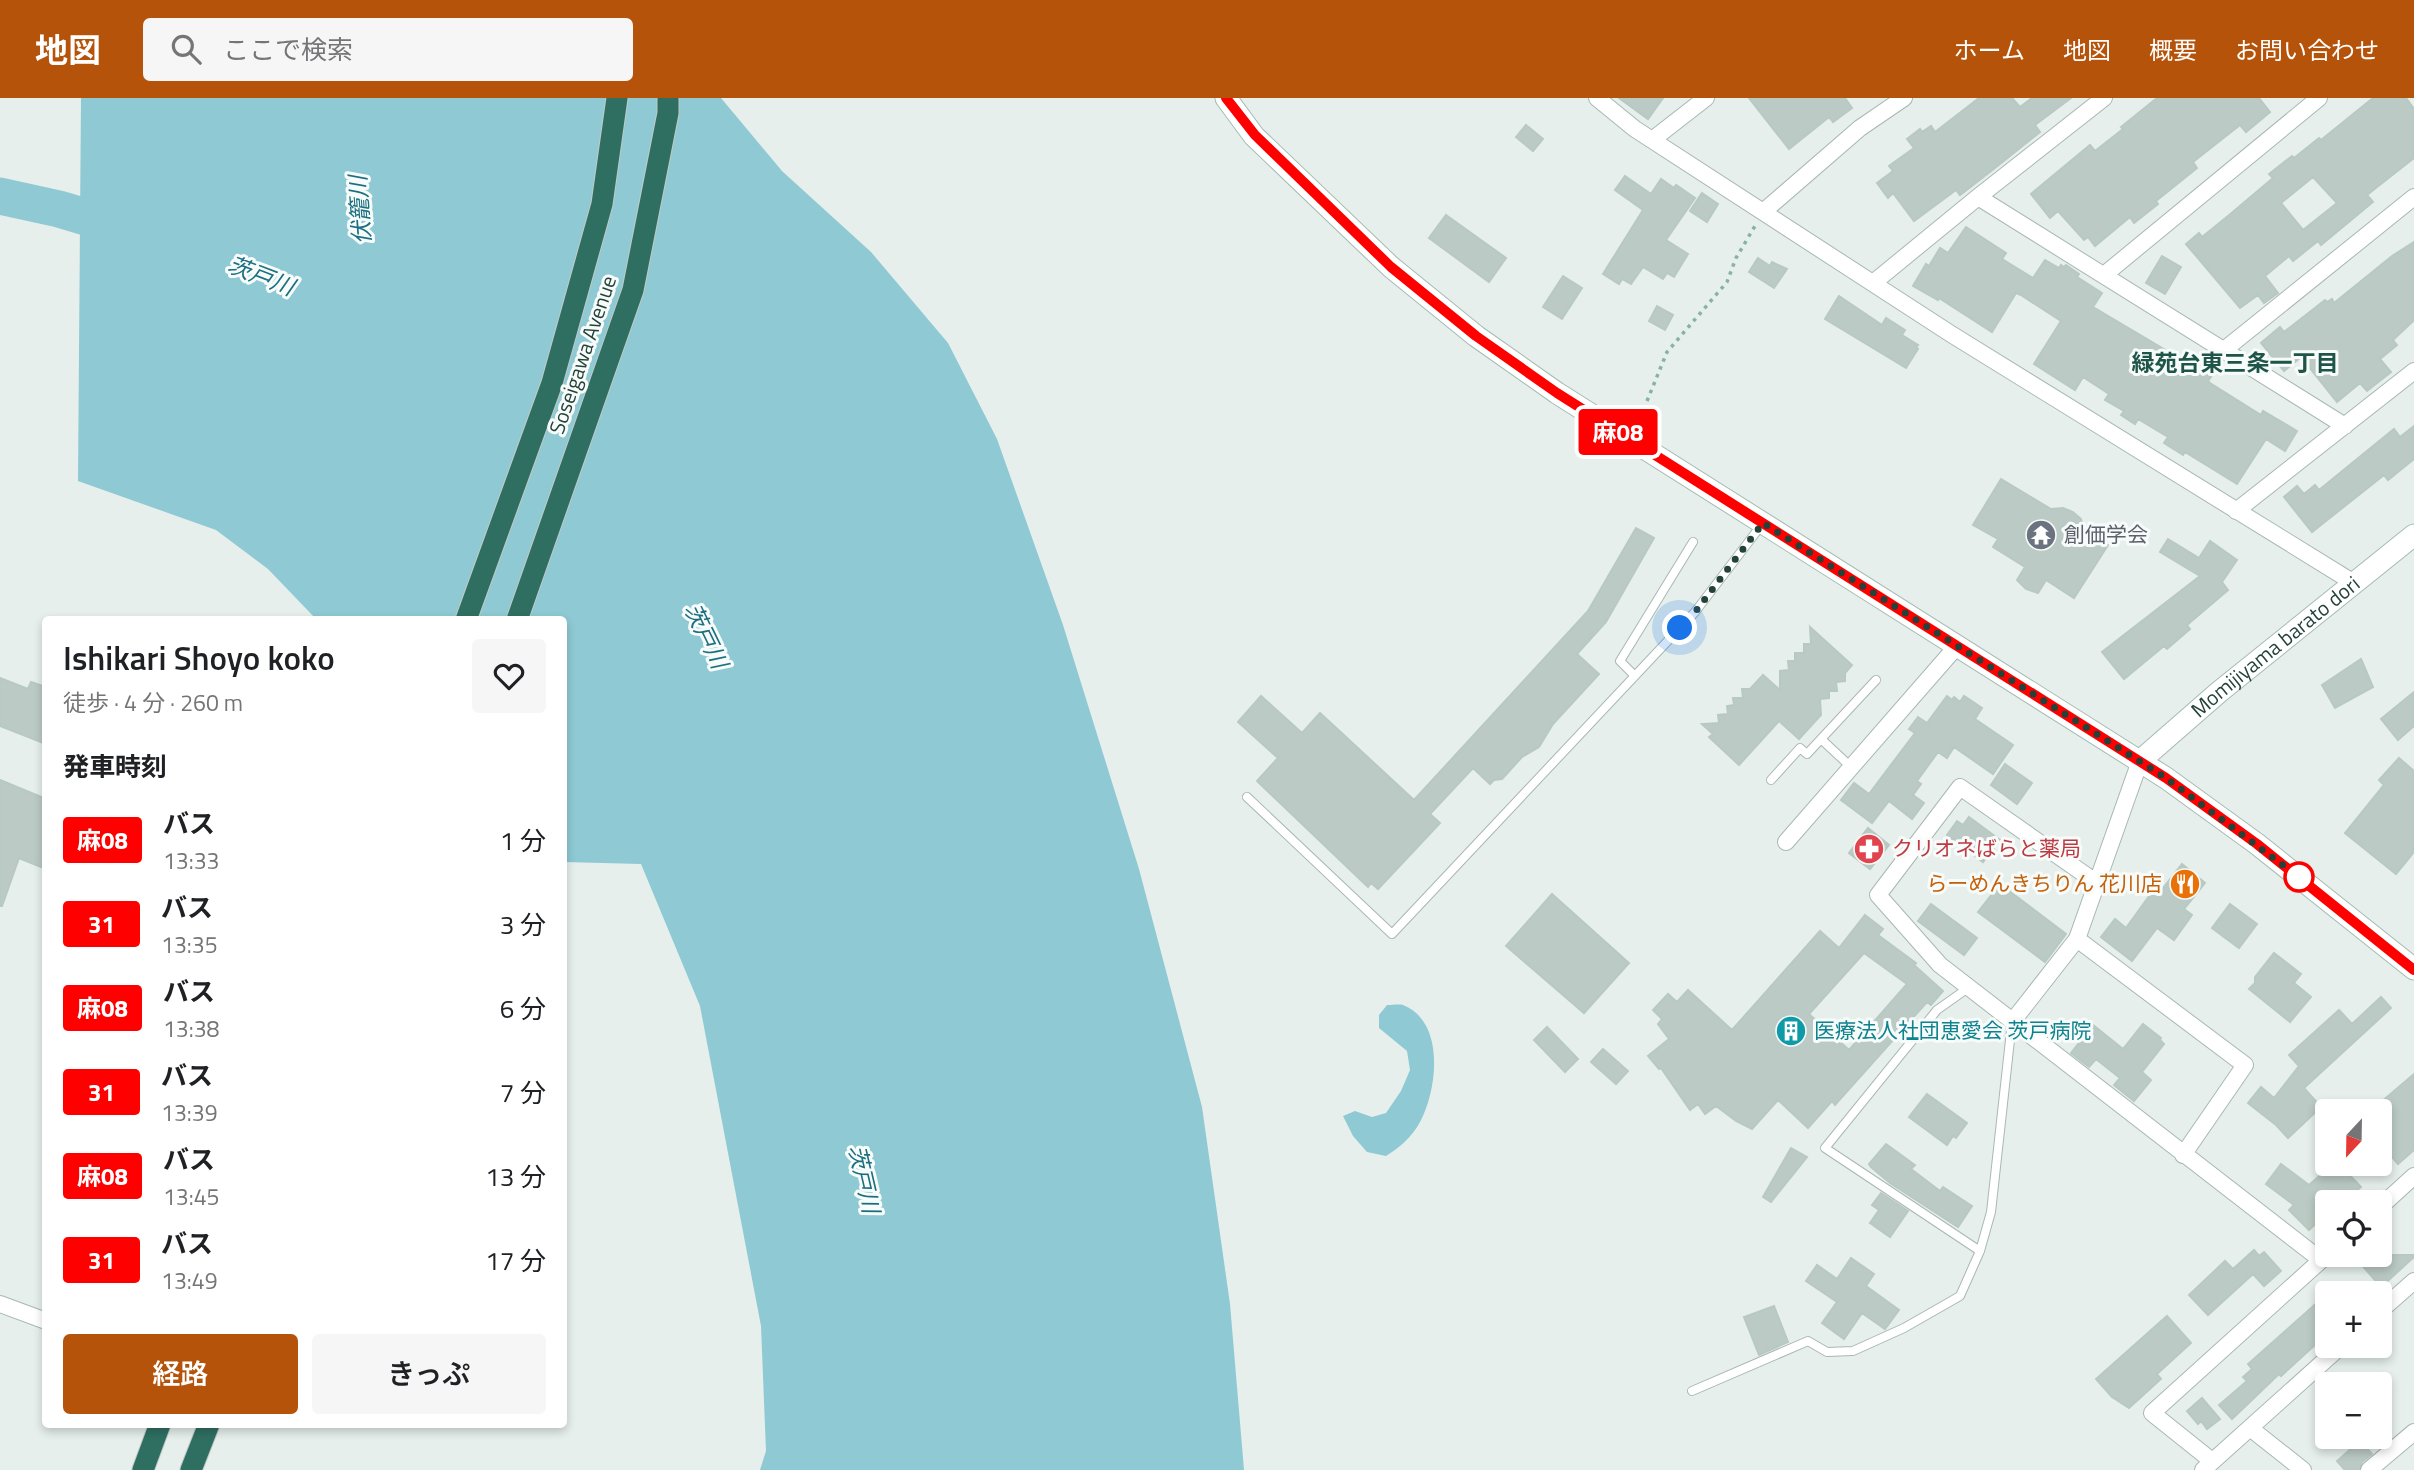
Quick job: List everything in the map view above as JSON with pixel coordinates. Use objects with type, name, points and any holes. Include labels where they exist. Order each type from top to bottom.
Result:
[{"type":"highway","name":"Soseigawa Avenue","points":[[467,616],[552,383],[602,204],[617,98]]},
{"type":"highway","name":"Soseigawa Avenue","points":[[518,616],[634,290],[668,113],[668,98]]},
{"type":"highway","points":[[142,1470],[158,1428]]},
{"type":"highway","points":[[191,1470],[207,1428]]},
{"type":"main road","points":[[1227,98],[1255,135],[1391,267],[1476,336],[1557,393],[2140,761],[2257,844],[2414,970]]},
{"type":"main road","name":"Momijiyama barato dori","points":[[2140,761],[2219,692],[2414,535]]},
{"type":"street","points":[[1597,98],[1652,140],[1873,283],[2354,583]]},
{"type":"street","points":[[1652,140],[1706,98]]},
{"type":"street","points":[[1763,212],[1860,128],[1904,98]]},
{"type":"street","points":[[1873,283],[2104,98]]},
{"type":"street","points":[[2104,275],[2319,98]]},
{"type":"street","points":[[1978,197],[2345,426]]},
{"type":"street","points":[[2224,350],[2414,197]]},
{"type":"street","points":[[2236,510],[2414,371]]},
{"type":"street","points":[[1786,842],[1957,646]]},
{"type":"street","points":[[2012,1023],[2077,939],[2140,761]]},
{"type":"street","points":[[2097,883],[1960,787],[1878,895],[1940,965],[1968,988],[2183,1155],[2315,1250]]},
{"type":"street","points":[[2077,939],[2245,1065],[2183,1155]]},
{"type":"street","points":[[2392,1196],[2414,1176]]},
{"type":"street","points":[[2315,1265],[2152,1413],[2207,1466],[2329,1358]]},
{"type":"street","points":[[2392,1300],[2414,1281]]},
{"type":"street","points":[[0,1304],[42,1320]]},
{"type":"street","points":[[2250,1428],[2302,1470]]},
{"type":"street","points":[[2369,1470],[2414,1432]]},
{"type":"lane","points":[[1247,797],[1392,934],[1695,612],[1763,523]]},
{"type":"lane","points":[[1635,676],[1620,661],[1693,542]]},
{"type":"lane","points":[[1770,780],[1800,748],[1807,754],[1876,680]]},
{"type":"lane","points":[[1821,739],[1851,767]]},
{"type":"lane","points":[[1968,988],[1937,1010],[1825,1148],[1980,1251]]},
{"type":"lane","points":[[1692,1391],[1808,1341],[1827,1352],[1853,1351],[1905,1328],[1960,1296],[1980,1251],[1991,1212],[2012,1023]]},
{"type":"path","points":[[1647,401],[1667,352],[1727,282],[1736,258],[1763,212]]},
{"type":"water","name":"伏籠川","points":[[81,98],[721,98],[782,171],[871,252],[948,343],[997,439],[1063,625],[1139,869],[1202,1107],[1230,1304],[1244,1470],[760,1470],[766,1451],[761,1326],[700,1006],[641,864],[567,862],[567,616],[313,616],[268,569],[216,530],[78,481]]},
{"type":"water","points":[[1387,1005],[1403,1005],[1417,1014],[1432,1041],[1434,1058],[1431,1093],[1420,1122],[1405,1142],[1386,1156],[1367,1152],[1353,1136],[1343,1116],[1355,1111],[1372,1117],[1386,1113],[1401,1091],[1410,1070],[1407,1051],[1379,1028],[1379,1015]]},
{"type":"building","points":[[1619,98],[1663,98],[1648,119]]},
{"type":"building","points":[[1749,98],[1845,98],[1852,108],[1833,122],[1829,117],[1789,149]]},
{"type":"building","points":[[1979,98],[2012,98],[2020,107],[2032,98],[2071,98],[2035,125],[2040,132],[1995,168],[1960,195],[1956,190],[1914,221],[1893,193],[1888,198],[1877,183],[1893,171],[1889,166],[1914,148],[1907,139],[1920,129],[1922,132],[1931,126],[1935,132]]},
{"type":"building","points":[[2157,98],[2259,98],[2270,112],[2246,132],[2240,125],[2193,162],[2197,168],[2156,201],[2158,204],[2134,223],[2130,217],[2095,246],[2088,237],[2084,240],[2058,211],[2050,218],[2031,194],[2090,145],[2095,151]]},
{"type":"building","points":[[2373,98],[2406,98],[2414,109],[2414,158],[2367,195],[2373,202],[2321,245],[2318,241],[2293,261],[2289,256],[2265,276],[2278,293],[2264,303],[2258,295],[2240,308],[2186,244],[2199,233],[2202,237],[2228,216],[2273,178],[2269,174],[2292,156],[2294,158],[2319,138],[2321,140]],"holes":[[[2313,177],[2337,203],[2303,230],[2281,203]]]},
{"type":"building","points":[[1526,125],[1543,139],[1533,151],[1516,137]]},
{"type":"building","points":[[1625,176],[1651,194],[1661,179],[1695,198],[1666,240],[1688,254],[1674,277],[1667,273],[1663,279],[1643,267],[1631,284],[1622,279],[1619,284],[1603,274],[1643,210],[1615,190]]},
{"type":"building","points":[[1702,193],[1718,204],[1707,222],[1690,211]]},
{"type":"building","points":[[1446,215],[1506,258],[1489,282],[1429,238]]},
{"type":"building","points":[[1966,227],[2006,253],[2002,259],[2033,278],[2045,260],[2059,268],[2066,265],[2079,274],[2077,277],[2102,293],[2093,307],[2211,377],[2208,381],[2210,383],[2261,415],[2263,411],[2297,431],[2285,451],[2266,439],[2237,484],[2185,452],[2183,455],[2164,443],[2168,437],[2138,419],[2135,424],[2121,415],[2124,411],[2105,400],[2109,394],[2083,377],[2075,390],[2034,364],[2061,321],[2021,295],[2016,293],[1992,332],[1939,298],[1938,300],[1913,286],[1926,264],[1929,266],[1940,248],[1948,253]]},
{"type":"building","points":[[2414,242],[2414,320],[2393,340],[2397,345],[2380,359],[2391,372],[2367,391],[2360,383],[2337,402],[2301,357],[2284,371],[2261,343],[2280,327],[2284,332],[2325,300],[2327,302],[2332,299],[2334,303],[2392,256]]},
{"type":"building","points":[[2162,256],[2181,267],[2165,294],[2146,283]]},
{"type":"building","points":[[1758,258],[1770,266],[1772,262],[1787,269],[1774,288],[1749,272]]},
{"type":"building","points":[[1563,276],[1582,288],[1562,319],[1543,307]]},
{"type":"building","points":[[1839,296],[1882,325],[1886,318],[1905,330],[1902,335],[1918,345],[1906,368],[1825,319]]},
{"type":"building","points":[[1657,306],[1673,315],[1665,330],[1649,321]]},
{"type":"building","points":[[2414,426],[2414,459],[2388,480],[2384,475],[2312,532],[2284,497],[2297,486],[2304,494],[2315,485],[2319,490],[2394,429],[2400,437]]},
{"type":"building","name":"創価学会","points":[[2001,479],[2051,509],[2063,508],[2073,512],[2081,519],[2084,530],[2108,545],[2074,598],[2046,580],[2038,593],[2026,589],[2017,580],[2025,567],[1993,547],[1998,539],[1973,525]]},
{"type":"building","points":[[1636,528],[1654,538],[1606,622],[1577,654],[1599,674],[1553,724],[1539,747],[1522,757],[1502,779],[1494,780],[1490,784],[1473,768],[1430,814],[1440,823],[1378,889],[1371,883],[1368,887],[1257,781],[1278,758],[1238,722],[1261,696],[1302,733],[1320,713],[1414,800],[1588,611]]},
{"type":"building","points":[[2168,539],[2199,558],[2210,541],[2237,560],[2222,582],[2228,590],[2187,625],[2190,629],[2167,649],[2164,646],[2124,679],[2102,652],[2200,576],[2160,552]]},
{"type":"building","points":[[1810,627],[1852,665],[1845,673],[1845,681],[1836,682],[1837,691],[1829,691],[1829,698],[1820,699],[1821,715],[1799,739],[1779,721],[1739,765],[1709,737],[1713,734],[1702,724],[1719,723],[1718,715],[1728,714],[1727,706],[1734,705],[1733,698],[1743,698],[1742,689],[1750,689],[1763,675],[1780,690],[1780,671],[1789,670],[1788,661],[1795,661],[1795,653],[1804,653],[1804,644],[1811,644]]},
{"type":"building","points":[[2361,659],[2373,687],[2335,708],[2322,685]]},
{"type":"building","points":[[0,678],[28,689],[31,682],[42,686],[42,742],[0,726]]},
{"type":"building","points":[[2414,692],[2414,726],[2398,740],[2381,719]]},
{"type":"building","points":[[1947,696],[1960,702],[1964,696],[1982,708],[1975,719],[2013,745],[1993,774],[1954,747],[1947,758],[1938,752],[1917,781],[1921,784],[1913,795],[1924,803],[1912,819],[1889,801],[1872,823],[1841,800],[1854,783],[1869,794],[1915,733],[1909,729],[1918,717],[1927,723]]},
{"type":"building","points":[[2399,758],[2414,771],[2414,852],[2396,874],[2345,833],[2384,785],[2379,780]]},
{"type":"building","points":[[2005,764],[2032,783],[2017,804],[1991,785]]},
{"type":"building","points":[[0,780],[42,797],[42,867],[19,858],[0,906]]},
{"type":"building","points":[[1969,817],[2000,840],[1983,862],[1947,835],[1957,821],[1963,825]]},
{"type":"building","name":"クリオネばらと薬局","points":[[1868,828],[1889,845],[1870,869],[1849,853]]},
{"type":"building","points":[[2182,864],[2205,883],[2184,909],[2192,915],[2174,940],[2157,928],[2132,961],[2101,937],[2115,919],[2126,928],[2155,888],[2160,892]]},
{"type":"building","points":[[2000,884],[2066,934],[2045,962],[1978,912]]},
{"type":"building","points":[[1552,894],[1629,963],[1584,1013],[1506,946]]},
{"type":"building","points":[[1931,904],[1977,938],[1964,955],[1918,921]]},
{"type":"building","points":[[2230,904],[2257,924],[2239,948],[2212,928]]},
{"type":"building","name":"医療法人社団恵愛会 茨戸病院","points":[[1865,915],[1883,929],[1878,935],[1916,963],[1914,965],[1943,991],[1931,1005],[1927,1002],[1835,1105],[1832,1101],[1808,1128],[1778,1100],[1752,1129],[1716,1106],[1705,1114],[1698,1104],[1690,1110],[1661,1068],[1648,1056],[1669,1039],[1658,1024],[1662,1019],[1653,1010],[1668,994],[1677,1002],[1688,990],[1732,1030],[1820,931],[1839,948]],"holes":[[[1864,953],[1907,984],[1849,1050],[1809,1014]]]},
{"type":"building","points":[[2274,953],[2301,974],[2294,983],[2311,997],[2290,1022],[2249,989]]},
{"type":"building","points":[[2381,997],[2391,1008],[2304,1088],[2315,1100],[2315,1113],[2288,1138],[2248,1103],[2261,1087],[2274,1098],[2299,1066],[2289,1055],[2339,1010],[2352,1024]]},
{"type":"building","points":[[2143,1024],[2161,1038],[2164,1044],[2142,1072],[2151,1080],[2134,1101],[2114,1085],[2120,1078],[2096,1059],[2089,1067],[2071,1053],[2093,1025],[2123,1049]]},
{"type":"building","points":[[1547,1027],[1578,1059],[1565,1072],[1534,1040]]},
{"type":"building","points":[[1603,1049],[1628,1071],[1616,1084],[1591,1062]]},
{"type":"building","points":[[2414,1074],[2414,1150],[2398,1164],[2392,1157],[2392,1099],[2385,1099]]},
{"type":"building","points":[[1927,1094],[1967,1123],[1947,1145],[1909,1117]]},
{"type":"building","points":[[1886,1144],[1915,1165],[1911,1169],[1940,1191],[1943,1187],[1972,1206],[1958,1227],[1890,1183],[1871,1167],[1869,1164]]},
{"type":"building","points":[[1791,1148],[1807,1157],[1771,1202],[1763,1197]]},
{"type":"building","points":[[2281,1164],[2309,1185],[2319,1176],[2350,1176],[2361,1187],[2358,1190],[2315,1190],[2315,1224],[2309,1230],[2289,1210],[2294,1205],[2266,1184]]},
{"type":"building","points":[[1881,1193],[1908,1211],[1890,1237],[1870,1223],[1879,1210],[1872,1205]]},
{"type":"building","points":[[2254,1250],[2259,1256],[2264,1252],[2281,1271],[2264,1286],[2253,1274],[2208,1315],[2189,1295],[2225,1261],[2233,1269]]},
{"type":"building","points":[[2392,1255],[2414,1255],[2388,1281],[2376,1281],[2364,1267],[2392,1267]]},
{"type":"building","points":[[1851,1258],[1874,1274],[1866,1286],[1899,1310],[1885,1329],[1862,1313],[1844,1339],[1822,1323],[1837,1302],[1806,1281],[1817,1265],[1837,1279]]},
{"type":"building","points":[[2315,1305],[2315,1345],[2281,1376],[2279,1374],[2232,1419],[2219,1405],[2247,1381],[2243,1377],[2252,1369],[2248,1364]]},
{"type":"building","points":[[1774,1306],[1788,1342],[1759,1355],[1744,1317]]},
{"type":"building","points":[[2167,1316],[2191,1343],[2157,1374],[2161,1379],[2129,1408],[2112,1397],[2096,1379]]},
{"type":"building","points":[[2202,1398],[2220,1419],[2207,1429],[2201,1421],[2198,1424],[2187,1411]]},
{"type":"building","points":[[2351,1449],[2367,1449],[2372,1454],[2362,1462],[2359,1470],[2345,1470],[2337,1461]]},
{"type":"waterway","name":"茨戸川","points":[[0,196],[59,209],[126,229]]},
{"type":"bus line","name":"麻08","points":[[1226,98],[1255,135],[1391,267],[1476,336],[1557,393],[2166,778],[2257,844],[2414,970]]},
{"type":"place","name":"創価学会","points":[[2041,535]]},
{"type":"place","name":"クリオネばらと薬局","points":[[1869,849]]},
{"type":"place","name":"らーめんきちりん 花川店","points":[[2185,884]]},
{"type":"place","name":"医療法人社団恵愛会 茨戸病院","points":[[1791,1031]]},
{"type":"district","name":"緑苑台東三条一丁目","points":[[2235,363]]},
{"type":"route","points":[[1680,628],[1763,523],[2166,778],[2299,877]]}]
